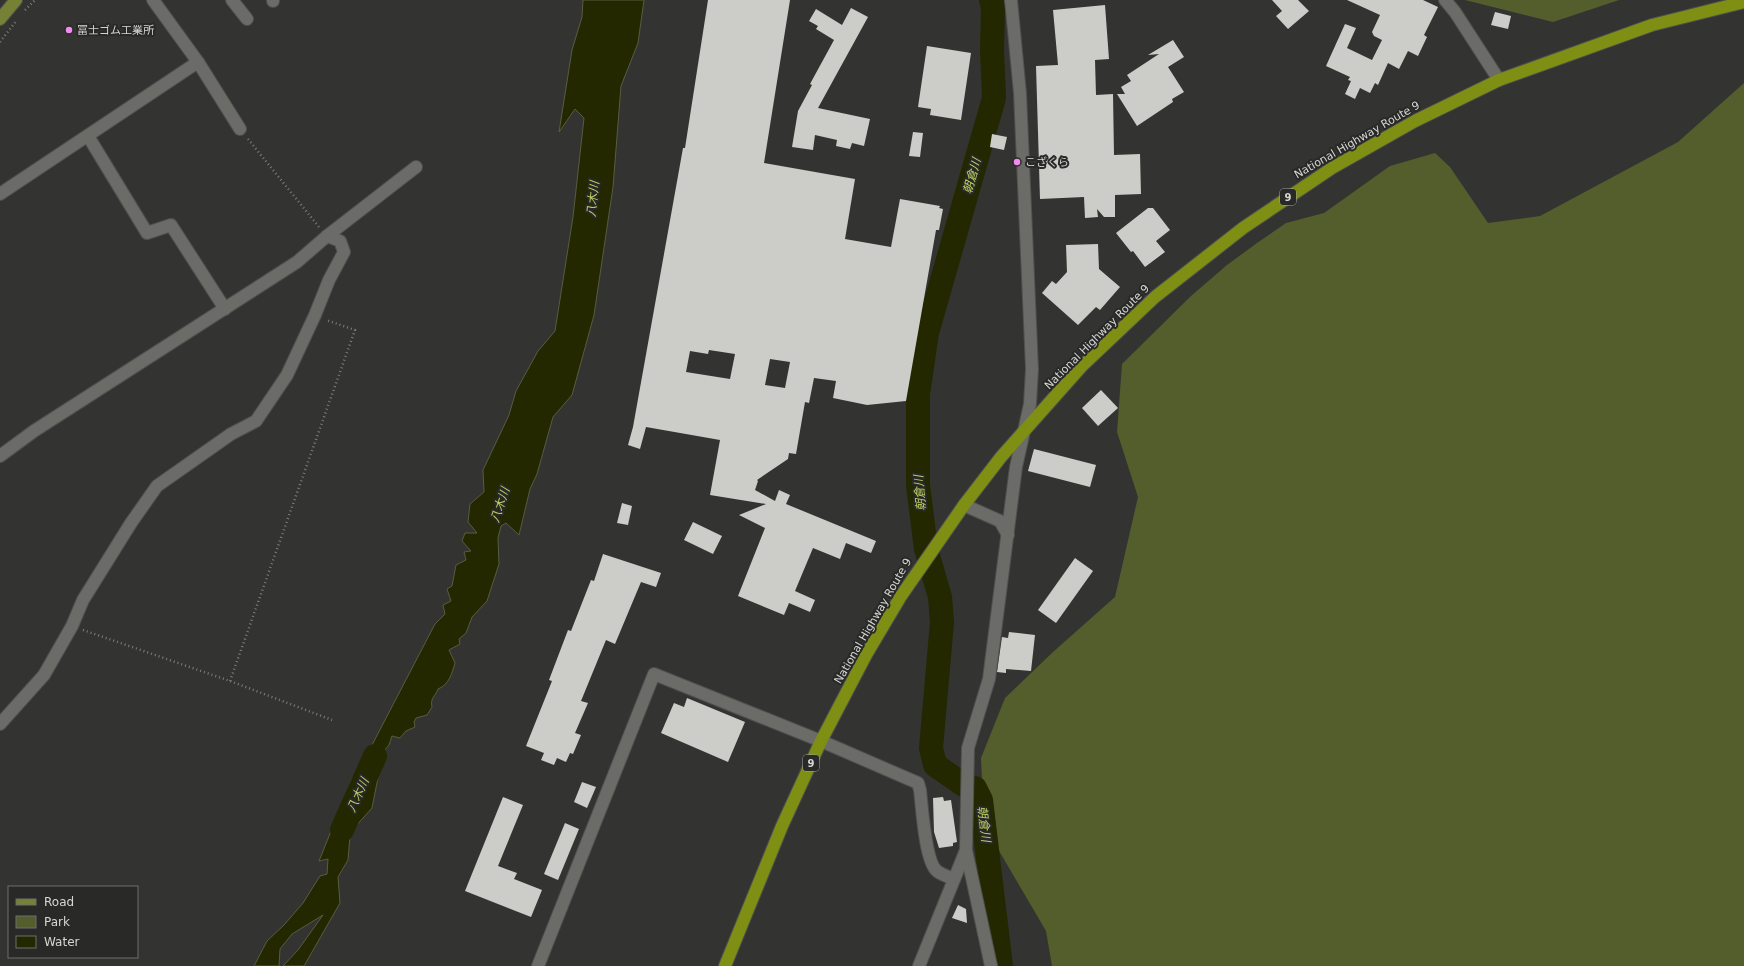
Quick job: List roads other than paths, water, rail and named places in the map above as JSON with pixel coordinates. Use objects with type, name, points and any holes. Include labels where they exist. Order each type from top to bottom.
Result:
[{"type":"highway","name":"National Highway Route 9","points":[[725,966],[782,826],[821,741],[866,656],[917,569],[964,505],[1024,430],[1081,368],[1150,302],[1198,262],[1286,197],[1375,143],[1415,121],[1499,80],[1652,25],[1744,2]]},
{"type":"main road","points":[[0,19],[16,0]]},
{"type":"street","points":[[232,0],[247,19]]},
{"type":"street","points":[[991,966],[966,850],[968,748],[989,679],[1016,468],[1030,404],[1032,369],[1020,93],[1010,0]]},
{"type":"street","points":[[1445,0],[1455,12],[1499,80]]},
{"type":"street","points":[[157,1],[198,62],[240,129]]},
{"type":"street","points":[[0,194],[198,62]]},
{"type":"street","points":[[88,136],[146,234],[171,225],[225,309]]},
{"type":"street","points":[[0,456],[34,431],[297,262],[327,236],[416,167]]},
{"type":"street","points":[[0,724],[44,675],[72,626],[83,600],[131,523],[157,486],[230,434],[256,421],[287,375],[315,315],[329,280],[344,252],[340,241],[327,236]]},
{"type":"street","points":[[964,505],[1000,521],[1008,535]]},
{"type":"street","points":[[538,966],[654,674],[821,741],[918,783],[924,835],[933,866],[938,871],[954,879]]},
{"type":"street","points":[[919,966],[966,850]]},
{"type":"water","points":[[583,0],[644,0],[638,43],[621,86],[613,187],[594,315],[572,395],[553,417],[537,474],[530,489],[519,535],[506,523],[501,526],[498,538],[499,564],[487,601],[472,617],[466,633],[459,639],[460,644],[449,650],[455,663],[450,678],[445,685],[438,689],[432,699],[432,707],[427,715],[416,718],[414,722],[415,727],[406,731],[400,738],[392,736],[389,745],[383,752],[372,808],[355,827],[350,836],[348,860],[338,877],[340,903],[304,966],[283,966],[298,950],[323,915],[292,934],[280,949],[279,966],[254,966],[267,941],[284,925],[303,903],[320,876],[327,874],[328,859],[319,861],[352,779],[372,745],[435,624],[445,614],[443,605],[451,601],[447,589],[452,586],[456,565],[466,560],[464,552],[471,551],[462,541],[465,533],[477,533],[468,522],[470,504],[484,492],[483,470],[509,415],[516,391],[538,351],[555,331],[573,217],[584,118],[575,109],[559,132],[572,50],[582,17]],"holes":[[[361,782],[367,792],[366,800],[357,805],[354,796]]]},
{"type":"waterway","name":"朝倉川","points":[[991,0],[993,7],[992,50],[994,98],[927,333],[918,394],[918,485],[926,549],[940,597],[942,622],[931,748],[935,765],[964,785],[975,788],[981,800],[1001,966]]},
{"type":"waterway","name":"八木川","points":[[342,830],[375,756]]},
{"type":"place","name":"冨士ゴム工業所","points":[[69,30]]},
{"type":"place","name":"こざくら","points":[[1017,162]]}]
